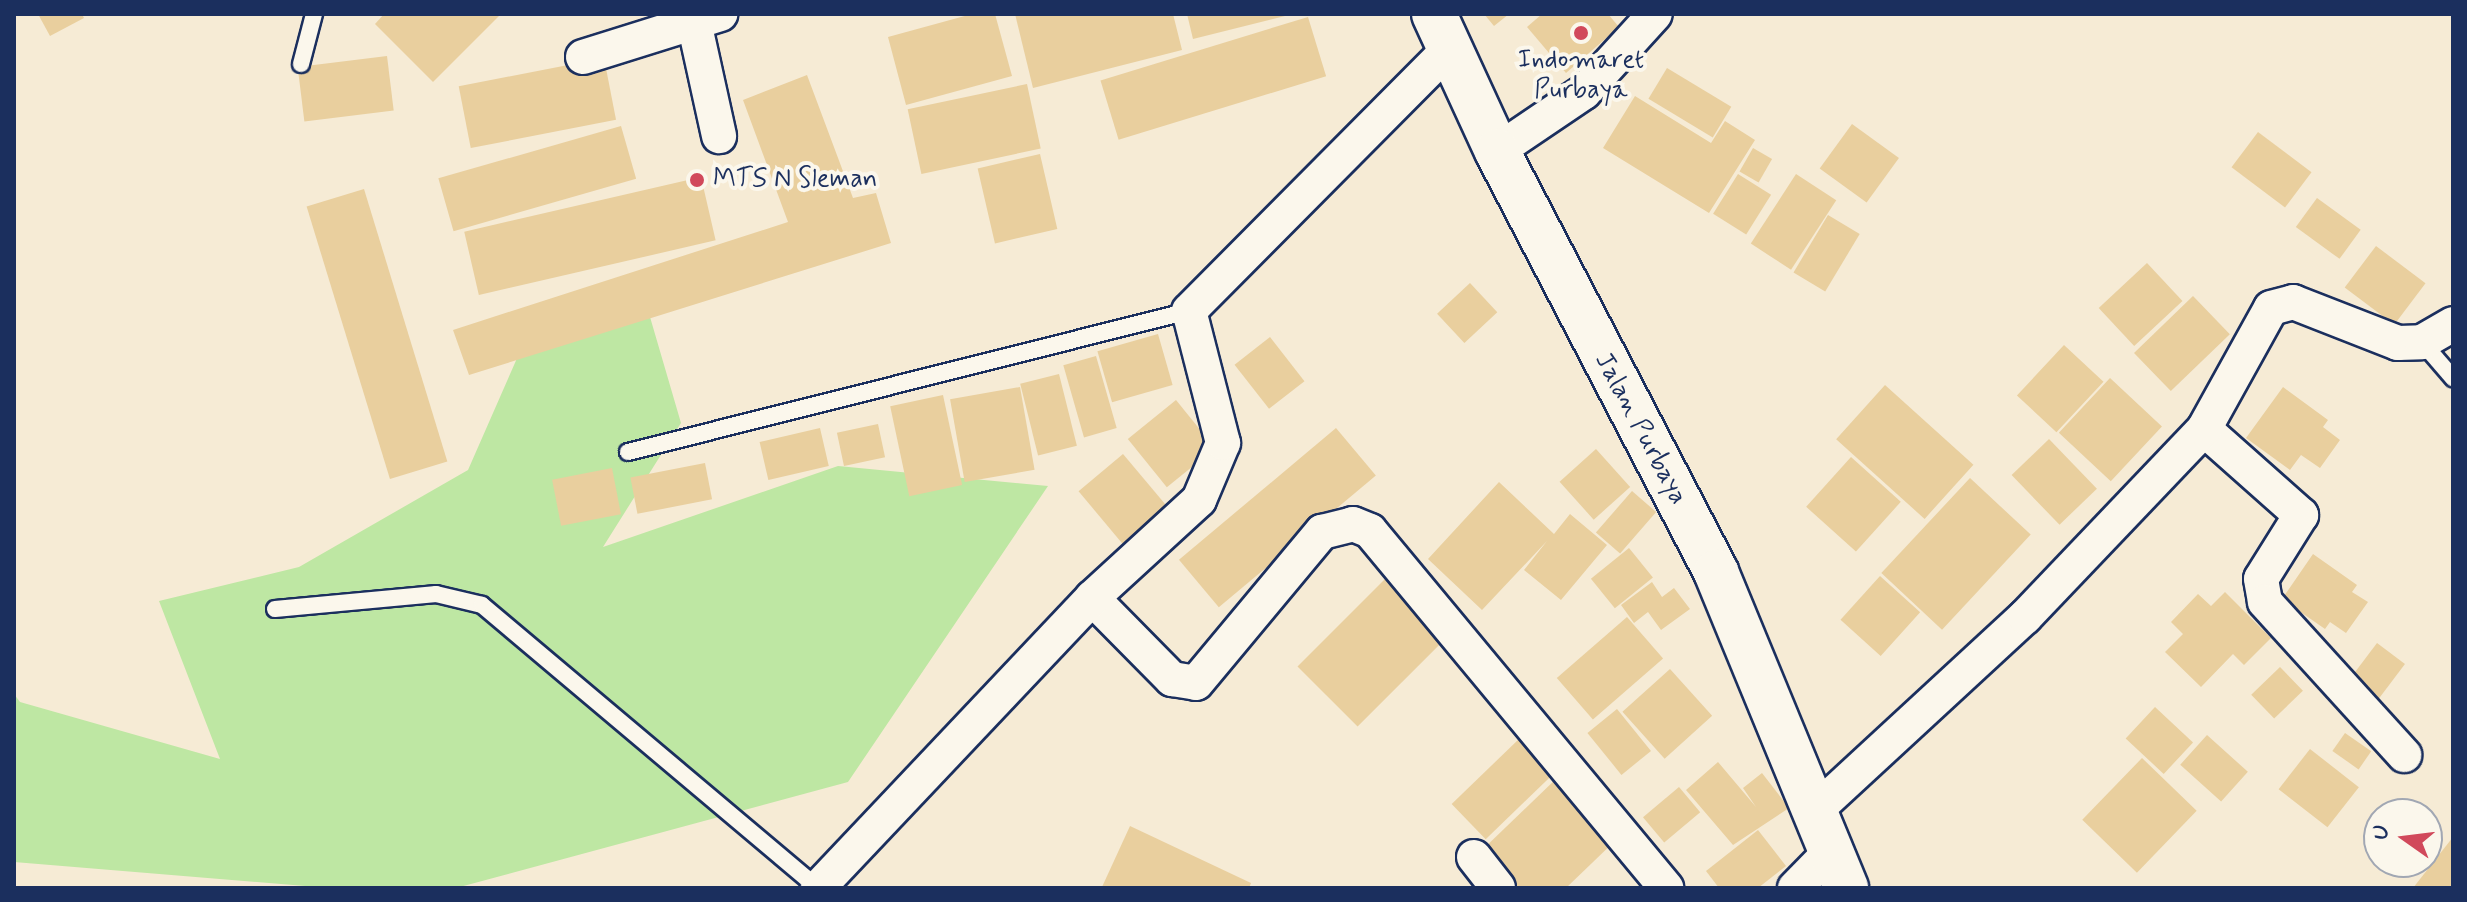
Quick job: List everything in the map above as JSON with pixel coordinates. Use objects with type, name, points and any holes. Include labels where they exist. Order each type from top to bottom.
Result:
[{"type":"main road","name":"Jalan Purbaya","points":[[1442,32],[1497,151],[1716,572],[1819,807],[1840,868]]},
{"type":"street","points":[[1497,151],[1584,92],[1655,14]]},
{"type":"street","points":[[583,57],[707,18],[719,136]]},
{"type":"street","points":[[818,887],[1092,598],[1199,500],[1221,458],[1189,311],[1442,32]]},
{"type":"street","points":[[1819,807],[2025,617],[2204,429],[2280,302],[2310,307],[2398,343],[2422,342],[2453,324]]},
{"type":"street","points":[[2204,429],[2301,515],[2261,579],[2265,602],[2404,755]]},
{"type":"street","points":[[1092,598],[1172,679],[1196,683],[1322,532],[1353,524],[1370,531],[1666,888]]},
{"type":"street","points":[[1474,857],[1498,888]]},
{"type":"street","points":[[1795,888],[1840,868]]},
{"type":"lane","points":[[301,64],[314,14]]},
{"type":"lane","points":[[628,452],[1189,311]]},
{"type":"lane","points":[[2422,342],[2453,378]]},
{"type":"lane","points":[[275,609],[436,594],[482,605],[818,887]]},
{"type":"green space","points":[[643,293],[681,423],[603,547],[838,466],[1048,486],[848,782],[456,888],[329,888],[14,862],[14,694],[20,702],[220,759],[159,601],[299,567],[468,470],[518,356]]},
{"type":"building","points":[[38,14],[82,14],[84,18],[50,36]]},
{"type":"building","points":[[384,14],[501,14],[433,82],[375,24]]},
{"type":"building","points":[[972,14],[995,14],[1012,76],[906,105],[888,37]]},
{"type":"building","points":[[1015,14],[1173,14],[1182,50],[1033,88]]},
{"type":"building","points":[[1187,14],[1289,14],[1289,15],[1193,39]]},
{"type":"building","points":[[1484,14],[1509,14],[1494,26]]},
{"type":"building","points":[[1542,14],[1608,14],[1619,27],[1566,73],[1527,27]]},
{"type":"building","points":[[1308,17],[1326,76],[1119,140],[1100,80]]},
{"type":"building","points":[[387,56],[394,111],[304,122],[298,67]]},
{"type":"building","points":[[604,58],[616,120],[471,148],[459,86]]},
{"type":"building","points":[[1667,68],[1731,107],[1713,137],[1648,99]]},
{"type":"building","points":[[807,75],[853,198],[876,193],[891,243],[469,375],[453,330],[788,222],[743,100]]},
{"type":"building","points":[[1027,84],[1041,149],[921,174],[908,109]]},
{"type":"building","points":[[1635,96],[1711,143],[1725,121],[1755,140],[1709,213],[1603,148]]},
{"type":"building","points":[[1852,124],[1899,158],[1867,203],[1820,168]]},
{"type":"building","points":[[621,126],[636,179],[454,231],[438,178]]},
{"type":"building","points":[[2258,132],[2312,172],[2285,207],[2232,167]]},
{"type":"building","points":[[1753,148],[1772,159],[1759,182],[1740,171]]},
{"type":"building","points":[[1040,154],[1057,229],[995,243],[978,168]]},
{"type":"building","points":[[1738,174],[1771,195],[1746,235],[1713,214]]},
{"type":"building","points":[[1796,174],[1836,200],[1791,270],[1751,244]]},
{"type":"building","points":[[701,177],[716,240],[479,295],[464,232]]},
{"type":"building","points":[[364,189],[447,462],[390,479],[307,207]]},
{"type":"building","points":[[2317,198],[2361,230],[2340,259],[2296,227]]},
{"type":"building","points":[[1828,215],[1860,234],[1825,291],[1793,272]]},
{"type":"building","points":[[2376,246],[2426,283],[2394,325],[2345,288]]},
{"type":"building","points":[[2147,263],[2182,301],[2134,346],[2099,308]]},
{"type":"building","points":[[1470,283],[1497,312],[1464,343],[1437,314]]},
{"type":"building","points":[[2193,296],[2230,334],[2171,391],[2134,353]]},
{"type":"building","points":[[1158,334],[1173,385],[1112,402],[1097,351]]},
{"type":"building","points":[[1270,337],[1304,381],[1269,409],[1235,365]]},
{"type":"building","points":[[2064,345],[2103,382],[2056,432],[2017,395]]},
{"type":"building","points":[[1096,356],[1117,428],[1084,437],[1063,365]]},
{"type":"building","points":[[1059,374],[1077,446],[1038,455],[1020,384]]},
{"type":"building","points":[[2110,378],[2162,426],[2111,481],[2059,433]]},
{"type":"building","points":[[1885,385],[1973,465],[1925,519],[1836,439]]},
{"type":"building","points":[[1020,387],[1035,470],[965,482],[950,399]]},
{"type":"building","points":[[2283,387],[2328,420],[2323,427],[2340,440],[2320,468],[2301,455],[2290,470],[2246,438]]},
{"type":"building","points":[[943,395],[962,485],[909,496],[890,406]]},
{"type":"building","points":[[1176,400],[1215,448],[1167,487],[1128,439]]},
{"type":"building","points":[[878,424],[885,457],[844,466],[837,433]]},
{"type":"building","points":[[820,428],[829,466],[768,480],[760,442]]},
{"type":"building","points":[[1336,428],[1376,475],[1219,607],[1179,560]]},
{"type":"building","points":[[2049,439],[2097,489],[2060,525],[2012,475]]},
{"type":"building","points":[[1596,449],[1630,487],[1594,520],[1560,482]]},
{"type":"building","points":[[1123,454],[1167,507],[1123,544],[1079,491]]},
{"type":"building","points":[[1851,457],[1901,502],[1856,552],[1806,507]]},
{"type":"building","points":[[705,463],[712,499],[637,514],[630,478]]},
{"type":"building","points":[[612,468],[621,514],[561,526],[552,480]]},
{"type":"building","points":[[1970,478],[2031,535],[1942,630],[1881,573]]},
{"type":"building","points":[[1499,482],[1554,534],[1570,514],[1607,545],[1561,600],[1524,570],[1547,541],[1482,610],[1428,559]]},
{"type":"building","points":[[1632,491],[1656,512],[1620,554],[1596,533]]},
{"type":"building","points":[[1629,548],[1653,578],[1615,608],[1591,579]]},
{"type":"building","points":[[2313,554],[2357,585],[2352,592],[2368,602],[2346,633],[2330,622],[2325,629],[2282,599]]},
{"type":"building","points":[[1388,576],[1448,636],[1358,727],[1297,667]]},
{"type":"building","points":[[1880,576],[1920,612],[1881,656],[1841,620]]},
{"type":"building","points":[[1652,582],[1662,597],[1674,588],[1690,609],[1661,630],[1648,612],[1634,623],[1621,605]]},
{"type":"building","points":[[2225,592],[2271,638],[2244,665],[2233,654],[2201,687],[2165,652],[2183,634],[2171,622],[2198,594],[2211,606]]},
{"type":"building","points":[[1627,617],[1663,659],[1593,720],[1557,678]]},
{"type":"building","points":[[2377,643],[2405,664],[2377,702],[2349,681]]},
{"type":"building","points":[[2280,667],[2303,691],[2274,719],[2251,695]]},
{"type":"building","points":[[1670,669],[1712,716],[1665,759],[1622,712]]},
{"type":"building","points":[[2155,707],[2193,742],[2164,774],[2126,738]]},
{"type":"building","points":[[1617,709],[1651,751],[1621,775],[1587,733]]},
{"type":"building","points":[[2345,733],[2371,751],[2359,769],[2332,751]]},
{"type":"building","points":[[2207,735],[2248,772],[2221,802],[2180,765]]},
{"type":"building","points":[[1520,738],[1554,773],[1486,839],[1452,804]]},
{"type":"building","points":[[2310,749],[2359,787],[2327,827],[2279,789]]},
{"type":"building","points":[[2142,758],[2197,811],[2137,873],[2082,820]]},
{"type":"building","points":[[1718,762],[1756,807],[1743,788],[1762,773],[1789,808],[1733,845],[1686,790]]},
{"type":"building","points":[[1559,776],[1618,838],[1566,888],[1513,888],[1479,853]]},
{"type":"building","points":[[1679,787],[1700,812],[1664,842],[1643,817]]},
{"type":"building","points":[[1130,826],[1251,883],[1249,888],[1102,887]]},
{"type":"building","points":[[1758,830],[1786,866],[1758,888],[1719,888],[1706,871]]},
{"type":"building","points":[[2453,837],[2453,888],[2413,888],[2421,878],[2443,878],[2443,850]]},
{"type":"place","name":"Indomaret Purbaya","points":[[1581,33]]},
{"type":"place","name":"MTS N Sleman","points":[[697,180]]}]
